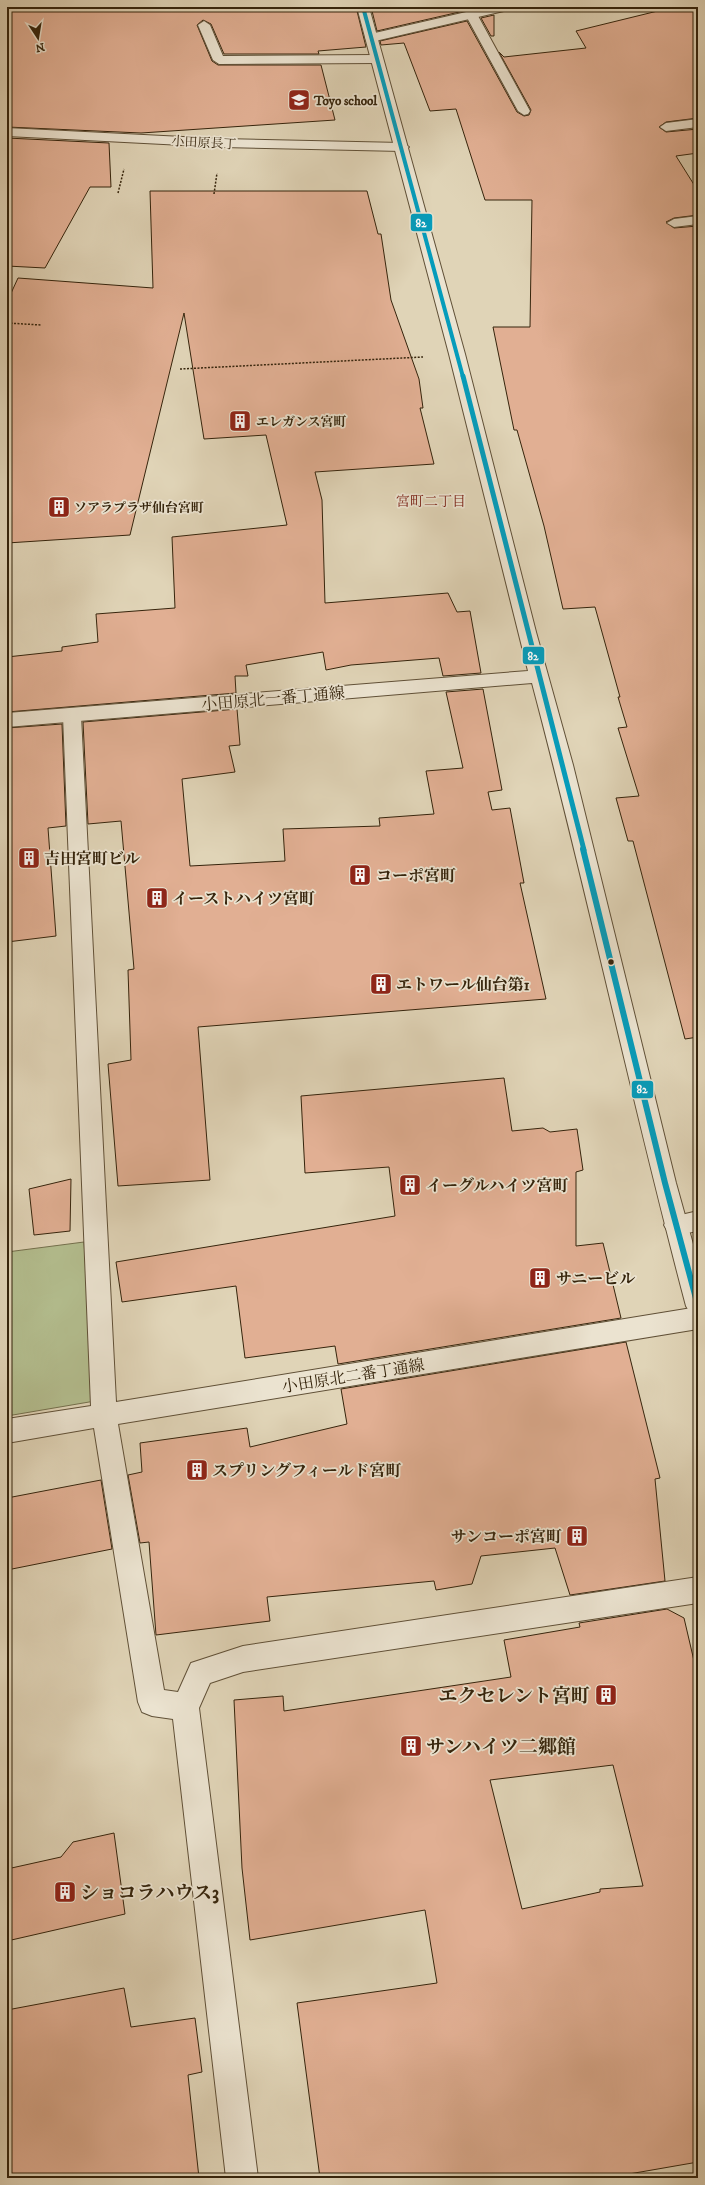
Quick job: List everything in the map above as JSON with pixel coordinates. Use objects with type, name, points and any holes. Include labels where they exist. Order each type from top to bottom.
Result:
[{"type":"street","points":[[363,7],[457,354],[539,676],[687,1223],[698,1306]]},
{"type":"street","points":[[371,38],[504,7]]},
{"type":"street","name":"小田原長丁","points":[[7,132],[222,143],[402,147]]},
{"type":"street","name":"小田原北一番丁通線","points":[[7,720],[72,716],[539,676]]},
{"type":"street","points":[[72,716],[104,1415],[152,1702],[185,1707]]},
{"type":"street","name":"小田原北二番丁通線","points":[[7,1431],[698,1318]]},
{"type":"street","points":[[242,2178],[185,1707],[201,1673],[243,1659],[698,1590]]},
{"type":"lane","points":[[471,14],[524,111]]},
{"type":"lane","points":[[204,25],[219,60],[377,59]]},
{"type":"lane","points":[[666,127],[696,127]]},
{"type":"lane","points":[[674,223],[698,220]]},
{"type":"path","points":[[7,323],[41,325]]},
{"type":"path","points":[[180,369],[457,354]]},
{"type":"green space","points":[[84,1242],[95,1401],[7,1416],[7,1252]]},
{"type":"building","points":[[7,7],[356,7],[366,47],[318,51],[319,54],[224,54],[211,24],[203,20],[197,25],[212,61],[218,65],[321,65],[335,120],[141,133],[7,127]]},
{"type":"building","points":[[371,7],[481,7],[377,31]]},
{"type":"building","points":[[674,7],[698,7],[698,118],[666,122],[659,127],[666,132],[698,129],[698,153],[676,156],[698,191],[698,215],[674,218],[666,222],[674,228],[698,226],[698,1037],[685,1039],[633,841],[628,841],[616,798],[639,796],[618,728],[627,727],[618,697],[620,697],[595,607],[563,609],[544,526],[517,430],[514,430],[493,327],[530,327],[532,200],[485,200],[456,109],[430,111],[404,43],[381,45],[380,41],[467,21],[517,112],[524,116],[529,115],[531,110],[499,52],[504,57],[586,48],[576,31]]},
{"type":"building","points":[[494,15],[494,36],[491,36],[481,18]]},
{"type":"building","points":[[7,138],[109,143],[111,187],[90,187],[45,268],[7,266]]},
{"type":"building","points":[[150,191],[367,191],[378,234],[381,234],[391,300],[419,379],[423,408],[420,408],[434,464],[315,472],[322,500],[325,603],[448,593],[457,612],[470,611],[481,673],[443,676],[439,658],[351,665],[326,670],[323,652],[246,665],[248,676],[235,676],[236,693],[7,712],[7,657],[62,651],[62,647],[98,642],[96,614],[175,608],[172,537],[287,525],[266,435],[204,439],[184,313],[130,535],[7,543],[7,302],[18,278],[153,288]]},
{"type":"building","points":[[483,689],[502,790],[488,792],[492,810],[510,808],[524,883],[520,883],[546,999],[198,1027],[210,1180],[118,1186],[108,1064],[131,1060],[128,970],[134,969],[121,821],[88,824],[83,722],[237,709],[240,745],[229,746],[235,772],[182,779],[190,866],[285,861],[283,829],[380,826],[379,818],[434,814],[426,771],[463,768],[446,692]]},
{"type":"building","name":"吉田宮町ビル","points":[[62,724],[66,826],[48,828],[56,936],[7,942],[7,728]]},
{"type":"building","points":[[504,1078],[512,1131],[543,1128],[550,1132],[577,1129],[583,1170],[576,1172],[576,1246],[603,1243],[621,1318],[338,1364],[335,1346],[245,1358],[236,1286],[122,1302],[116,1262],[395,1216],[389,1167],[305,1173],[301,1096]]},
{"type":"building","points":[[71,1179],[70,1231],[34,1235],[29,1189]]},
{"type":"building","points":[[626,1342],[660,1478],[655,1479],[665,1581],[570,1595],[555,1548],[481,1556],[472,1584],[436,1590],[434,1581],[267,1597],[270,1621],[156,1635],[149,1542],[140,1543],[128,1475],[142,1472],[140,1443],[247,1428],[250,1447],[347,1424],[341,1389]]},
{"type":"building","points":[[101,1480],[112,1549],[7,1570],[7,1498]]},
{"type":"building","points":[[667,1609],[684,1618],[698,1678],[698,2162],[606,2178],[320,2178],[297,2003],[437,1983],[425,1910],[250,1940],[242,1868],[234,1700],[283,1696],[284,1711],[511,1677],[504,1640],[580,1627],[579,1623]],"holes":[[[613,1765],[643,1886],[600,1889],[600,1892],[522,1909],[490,1780]]]},
{"type":"building","name":"ショコラハウス3","points":[[114,1833],[125,1914],[7,1941],[7,1869],[61,1857],[73,1842]]},
{"type":"building","points":[[124,1988],[131,2027],[195,2018],[202,2072],[188,2075],[199,2178],[7,2178],[7,2010]]},
{"type":"transit line","name":"82","points":[[363,7],[457,354],[527,632],[563,765],[665,1183],[698,1306]]},
{"type":"place","name":"Toyo school","points":[[299,100]]},
{"type":"place","name":"エレガンス宮町","points":[[240,421]]},
{"type":"place","name":"ソアラプラザ仙台宮町","points":[[59,507]]},
{"type":"place","name":"吉田宮町ビル","points":[[29,858]]},
{"type":"place","name":"コーポ宮町","points":[[360,875]]},
{"type":"place","name":"イーストハイツ宮町","points":[[157,898]]},
{"type":"place","name":"エトワール仙台第1","points":[[381,984]]},
{"type":"place","name":"イーグルハイツ宮町","points":[[410,1185]]},
{"type":"place","name":"サニービル","points":[[540,1278]]},
{"type":"place","name":"スプリングフィールド宮町","points":[[197,1470]]},
{"type":"place","name":"サンコーポ宮町","points":[[577,1536]]},
{"type":"place","name":"エクセレント宮町","points":[[606,1695]]},
{"type":"place","name":"サンハイツ二郷館","points":[[411,1746]]},
{"type":"place","name":"ショコラハウス3","points":[[65,1892]]},
{"type":"district","name":"宮町二丁目","points":[[431,501]]}]
